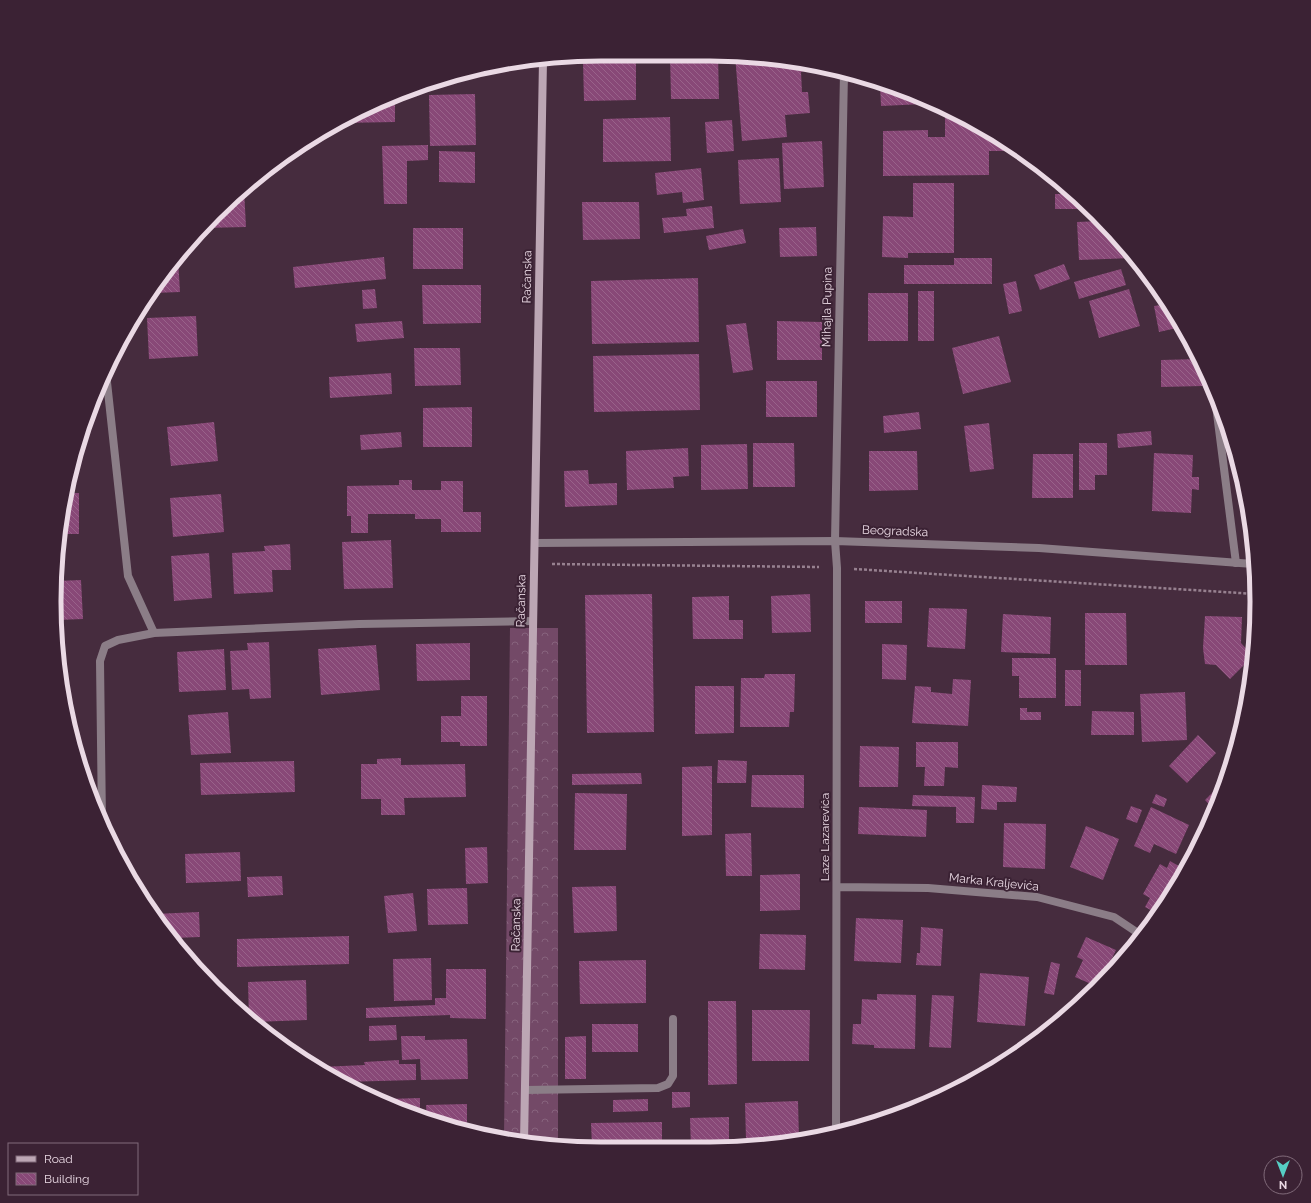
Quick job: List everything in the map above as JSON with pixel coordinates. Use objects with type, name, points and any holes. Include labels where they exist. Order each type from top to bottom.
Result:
[{"type":"main road","name":"Račanska","points":[[524,1136],[543,65]]},
{"type":"street","name":"Mihajla Pupina","points":[[835,541],[844,78]]},
{"type":"street","points":[[107,384],[128,576],[154,632]]},
{"type":"street","points":[[1218,419],[1236,563]]},
{"type":"street","name":"Beogradska","points":[[534,543],[835,541],[1039,548],[1249,564]]},
{"type":"street","name":"Laze Lazarevića","points":[[835,541],[837,887],[836,1127]]},
{"type":"street","points":[[102,808],[100,661],[105,646],[118,640],[154,632],[359,624],[533,621]]},
{"type":"street","name":"Marka Kraljevića","points":[[837,887],[928,888],[1037,898],[1114,917],[1137,932]]},
{"type":"street","points":[[525,1090],[658,1088],[668,1084],[673,1076],[673,1019]]},
{"type":"path","points":[[534,563],[836,568],[1250,594]]},
{"type":"green space","points":[[510,628],[558,628],[558,1140],[504,1133]]},
{"type":"building","points":[[636,61],[636,100],[584,101],[583,62]]},
{"type":"building","points":[[670,61],[718,61],[719,99],[671,99]]},
{"type":"building","points":[[736,62],[804,69],[801,72],[802,92],[808,92],[810,113],[785,115],[787,137],[742,141]]},
{"type":"building","points":[[476,76],[476,78],[466,78]]},
{"type":"building","points":[[880,89],[921,104],[881,106]]},
{"type":"building","points":[[475,94],[476,145],[430,146],[429,95]]},
{"type":"building","points":[[395,102],[395,122],[351,123]]},
{"type":"building","points":[[945,115],[980,133],[1004,148],[1004,151],[989,151],[989,175],[883,176],[883,131],[928,130],[928,137],[945,137]]},
{"type":"building","points":[[670,117],[671,161],[603,162],[603,119]]},
{"type":"building","points":[[732,120],[734,151],[707,153],[705,122]]},
{"type":"building","points":[[822,141],[824,187],[784,189],[782,143]]},
{"type":"building","points":[[428,145],[428,160],[407,161],[407,204],[384,204],[382,146]]},
{"type":"building","points":[[439,151],[475,152],[475,183],[439,182]]},
{"type":"building","points":[[779,158],[781,202],[740,204],[738,160]]},
{"type":"building","points":[[701,168],[704,200],[683,203],[682,192],[657,195],[655,173]]},
{"type":"building","points":[[913,183],[954,183],[954,253],[908,253],[908,258],[882,257],[883,216],[913,217]]},
{"type":"building","points":[[1055,194],[1065,194],[1081,209],[1055,209]]},
{"type":"building","points":[[244,196],[246,227],[211,228]]},
{"type":"building","points":[[582,202],[639,202],[640,239],[583,240]]},
{"type":"building","points":[[712,206],[714,228],[664,233],[662,218],[687,216],[686,209]]},
{"type":"building","points":[[1094,221],[1127,258],[1079,260],[1077,222]]},
{"type":"building","points":[[816,227],[817,256],[780,257],[779,228]]},
{"type":"building","points":[[413,228],[463,228],[463,269],[413,269]]},
{"type":"building","points":[[743,229],[746,243],[709,250],[706,236]]},
{"type":"building","points":[[384,257],[386,279],[295,288],[293,267]]},
{"type":"building","points":[[954,258],[992,258],[992,284],[904,284],[904,265],[954,265]]},
{"type":"building","points":[[1064,264],[1070,279],[1040,290],[1034,275]]},
{"type":"building","points":[[178,265],[180,292],[158,293]]},
{"type":"building","points":[[1121,269],[1126,285],[1079,299],[1074,282]]},
{"type":"building","points":[[698,278],[699,342],[592,344],[591,281]]},
{"type":"building","points":[[1016,281],[1022,311],[1009,314],[1003,284]]},
{"type":"building","points":[[422,285],[481,285],[481,323],[423,324]]},
{"type":"building","points":[[375,289],[377,308],[363,309],[362,290]]},
{"type":"building","points":[[1129,289],[1140,326],[1099,338],[1089,301]]},
{"type":"building","points":[[918,291],[934,291],[934,341],[918,341]]},
{"type":"building","points":[[868,293],[908,293],[908,341],[868,341]]},
{"type":"building","points":[[1161,305],[1176,328],[1159,332],[1154,306]]},
{"type":"building","points":[[196,316],[198,356],[149,359],[147,318]]},
{"type":"building","points":[[402,321],[404,338],[357,342],[355,324]]},
{"type":"building","points":[[777,321],[822,322],[822,360],[777,360]]},
{"type":"building","points":[[746,323],[753,370],[733,373],[726,325]]},
{"type":"building","points":[[999,336],[1011,382],[963,394],[952,348]]},
{"type":"building","points":[[414,348],[460,348],[461,385],[415,386]]},
{"type":"building","points":[[699,354],[700,410],[594,412],[593,356]]},
{"type":"building","points":[[1193,359],[1203,381],[1203,386],[1161,387],[1161,360]]},
{"type":"building","points":[[391,373],[392,394],[330,398],[329,377]]},
{"type":"building","points":[[766,381],[817,381],[817,417],[766,417]]},
{"type":"building","points":[[472,407],[472,447],[423,447],[423,408]]},
{"type":"building","points":[[919,412],[921,429],[884,433],[883,416]]},
{"type":"building","points":[[214,422],[218,461],[171,466],[167,427]]},
{"type":"building","points":[[989,423],[994,469],[970,472],[964,426]]},
{"type":"building","points":[[1151,431],[1152,445],[1118,448],[1117,434]]},
{"type":"building","points":[[401,432],[402,447],[361,450],[360,435]]},
{"type":"building","points":[[753,443],[794,443],[795,487],[753,487]]},
{"type":"building","points":[[1079,443],[1107,443],[1107,475],[1095,475],[1095,490],[1079,490]]},
{"type":"building","points":[[747,444],[748,489],[701,490],[701,445]]},
{"type":"building","points":[[688,448],[689,476],[673,477],[674,488],[627,490],[626,451]]},
{"type":"building","points":[[869,451],[917,451],[918,490],[869,491]]},
{"type":"building","points":[[1154,453],[1193,455],[1192,477],[1199,477],[1199,490],[1192,489],[1191,513],[1152,511]]},
{"type":"building","points":[[1033,454],[1073,454],[1073,498],[1032,498]]},
{"type":"building","points":[[588,470],[589,484],[617,483],[617,505],[565,507],[564,471]]},
{"type":"building","points":[[399,480],[412,480],[412,490],[441,490],[441,481],[463,481],[463,512],[481,512],[481,532],[441,532],[441,519],[415,519],[415,514],[368,514],[368,533],[351,533],[351,516],[347,516],[347,486],[399,485]]},
{"type":"building","points":[[72,493],[79,493],[79,534],[66,534]]},
{"type":"building","points":[[221,494],[224,532],[173,537],[170,498]]},
{"type":"building","points":[[391,540],[393,588],[344,589],[342,542]]},
{"type":"building","points":[[290,544],[291,570],[272,570],[273,592],[234,594],[232,553],[265,551],[264,546]]},
{"type":"building","points":[[209,553],[212,598],[174,601],[171,556]]},
{"type":"building","points":[[81,580],[83,619],[62,620],[62,581]]},
{"type":"building","points":[[652,594],[654,732],[587,733],[585,595]]},
{"type":"building","points":[[810,594],[811,632],[772,633],[771,596]]},
{"type":"building","points":[[729,596],[729,620],[743,620],[743,639],[693,639],[692,597]]},
{"type":"building","points":[[865,601],[902,601],[902,623],[865,623]]},
{"type":"building","points":[[929,608],[967,609],[965,649],[927,647]]},
{"type":"building","points":[[1085,613],[1126,613],[1127,665],[1085,665]]},
{"type":"building","points":[[1003,614],[1051,617],[1050,654],[1001,652]]},
{"type":"building","points":[[1205,616],[1242,617],[1241,643],[1248,650],[1246,663],[1230,679],[1216,665],[1205,664],[1203,648]]},
{"type":"building","points":[[269,642],[271,698],[250,699],[249,689],[232,690],[230,651],[248,650],[247,643]]},
{"type":"building","points":[[470,643],[470,680],[417,681],[416,644]]},
{"type":"building","points":[[882,644],[907,645],[906,680],[882,679]]},
{"type":"building","points":[[376,645],[380,690],[321,695],[318,649]]},
{"type":"building","points":[[224,649],[226,690],[179,692],[177,652]]},
{"type":"building","points":[[1012,658],[1056,658],[1056,698],[1019,698],[1019,676],[1012,676]]},
{"type":"building","points":[[1065,670],[1081,670],[1081,706],[1065,706]]},
{"type":"building","points":[[765,674],[795,674],[794,712],[790,712],[789,727],[740,727],[741,678],[764,678]]},
{"type":"building","points":[[953,679],[971,680],[968,726],[912,723],[915,686],[931,687],[931,692],[952,694]]},
{"type":"building","points":[[695,686],[734,686],[734,733],[695,734]]},
{"type":"building","points":[[1185,692],[1187,740],[1142,742],[1140,694]]},
{"type":"building","points":[[461,696],[487,696],[487,746],[460,746],[460,742],[441,742],[441,716],[461,716]]},
{"type":"building","points":[[1020,708],[1027,708],[1027,712],[1041,712],[1041,720],[1020,720]]},
{"type":"building","points":[[1092,711],[1134,712],[1134,735],[1091,735]]},
{"type":"building","points":[[228,712],[231,753],[191,755],[188,715]]},
{"type":"building","points":[[1198,735],[1216,753],[1187,783],[1169,766]]},
{"type":"building","points":[[916,742],[958,742],[958,768],[945,767],[944,786],[924,786],[925,767],[916,767]]},
{"type":"building","points":[[860,746],[899,747],[898,787],[859,787]]},
{"type":"building","points":[[401,758],[401,765],[465,764],[466,797],[404,798],[405,815],[381,815],[381,799],[361,799],[361,764],[377,764],[377,759]]},
{"type":"building","points":[[718,760],[747,761],[746,783],[717,783]]},
{"type":"building","points":[[294,761],[295,792],[201,795],[200,763]]},
{"type":"building","points":[[712,766],[712,835],[682,836],[682,767]]},
{"type":"building","points":[[641,773],[642,784],[572,785],[572,774]]},
{"type":"building","points":[[752,775],[804,775],[804,808],[751,807]]},
{"type":"building","points":[[982,785],[1017,787],[1016,802],[997,802],[997,810],[981,809]]},
{"type":"building","points":[[1216,789],[1210,805],[1205,800]]},
{"type":"building","points":[[575,793],[627,794],[626,850],[574,850]]},
{"type":"building","points":[[1156,794],[1167,799],[1164,807],[1152,803]]},
{"type":"building","points":[[913,795],[975,797],[974,823],[956,823],[956,807],[912,806]]},
{"type":"building","points":[[1131,806],[1142,810],[1137,823],[1126,819]]},
{"type":"building","points":[[859,807],[927,810],[926,837],[858,834]]},
{"type":"building","points":[[1151,807],[1189,825],[1176,854],[1154,844],[1150,853],[1134,846]]},
{"type":"building","points":[[1004,823],[1046,824],[1045,869],[1003,867]]},
{"type":"building","points":[[1086,826],[1119,839],[1103,880],[1070,867]]},
{"type":"building","points":[[751,833],[752,876],[726,876],[725,834]]},
{"type":"building","points":[[487,847],[488,883],[466,884],[465,848]]},
{"type":"building","points":[[240,852],[241,881],[186,883],[185,854]]},
{"type":"building","points":[[1170,861],[1181,867],[1152,911],[1145,907],[1150,898],[1143,894],[1160,864],[1167,868]]},
{"type":"building","points":[[800,874],[800,910],[760,911],[760,875]]},
{"type":"building","points":[[282,876],[283,895],[248,897],[247,877]]},
{"type":"building","points":[[616,886],[617,931],[574,933],[572,887]]},
{"type":"building","points":[[467,888],[468,924],[428,925],[427,889]]},
{"type":"building","points":[[413,893],[417,931],[388,933],[384,896]]},
{"type":"building","points":[[199,912],[200,937],[179,938],[160,914]]},
{"type":"building","points":[[856,918],[903,920],[901,963],[854,961]]},
{"type":"building","points":[[921,927],[943,929],[941,966],[916,965],[917,953],[920,953]]},
{"type":"building","points":[[760,934],[806,935],[805,970],[759,969]]},
{"type":"building","points":[[349,936],[349,964],[237,967],[237,939]]},
{"type":"building","points":[[1086,937],[1116,950],[1108,967],[1092,984],[1075,977],[1083,960],[1077,957]]},
{"type":"building","points":[[431,958],[432,1000],[394,1001],[393,959]]},
{"type":"building","points":[[646,960],[646,1003],[580,1004],[579,961]]},
{"type":"building","points":[[1051,962],[1060,964],[1054,995],[1044,993]]},
{"type":"building","points":[[446,969],[486,969],[486,1019],[450,1018],[450,1015],[366,1018],[366,1008],[435,1005],[435,998],[446,998]]},
{"type":"building","points":[[980,973],[1029,977],[1025,1026],[977,1022]]},
{"type":"building","points":[[306,980],[307,1020],[262,1022],[249,1011],[248,982]]},
{"type":"building","points":[[877,994],[916,995],[915,1049],[874,1048],[874,1045],[852,1044],[853,1024],[861,1024],[862,999],[877,1000]]},
{"type":"building","points":[[932,995],[954,996],[951,1048],[929,1047]]},
{"type":"building","points":[[708,1001],[736,1001],[737,1084],[708,1085]]},
{"type":"building","points":[[752,1010],[810,1010],[809,1061],[752,1061]]},
{"type":"building","points":[[592,1024],[638,1024],[638,1052],[592,1052]]},
{"type":"building","points":[[396,1025],[397,1040],[369,1041],[369,1026]]},
{"type":"building","points":[[401,1036],[425,1036],[425,1040],[467,1039],[468,1079],[421,1080],[420,1059],[402,1060]]},
{"type":"building","points":[[586,1036],[586,1079],[565,1079],[565,1037]]},
{"type":"building","points":[[399,1060],[399,1064],[416,1064],[416,1080],[354,1082],[326,1067],[365,1065],[364,1062]]},
{"type":"building","points":[[672,1092],[690,1092],[690,1107],[672,1108]]},
{"type":"building","points":[[420,1098],[420,1108],[415,1108],[390,1099]]},
{"type":"building","points":[[648,1099],[648,1111],[613,1112],[613,1100]]},
{"type":"building","points":[[798,1101],[799,1134],[746,1140],[745,1103]]},
{"type":"building","points":[[467,1104],[467,1125],[426,1112],[426,1105]]},
{"type":"building","points":[[729,1117],[729,1141],[691,1142],[690,1118]]},
{"type":"building","points":[[662,1122],[662,1142],[592,1142],[591,1123]]}]
